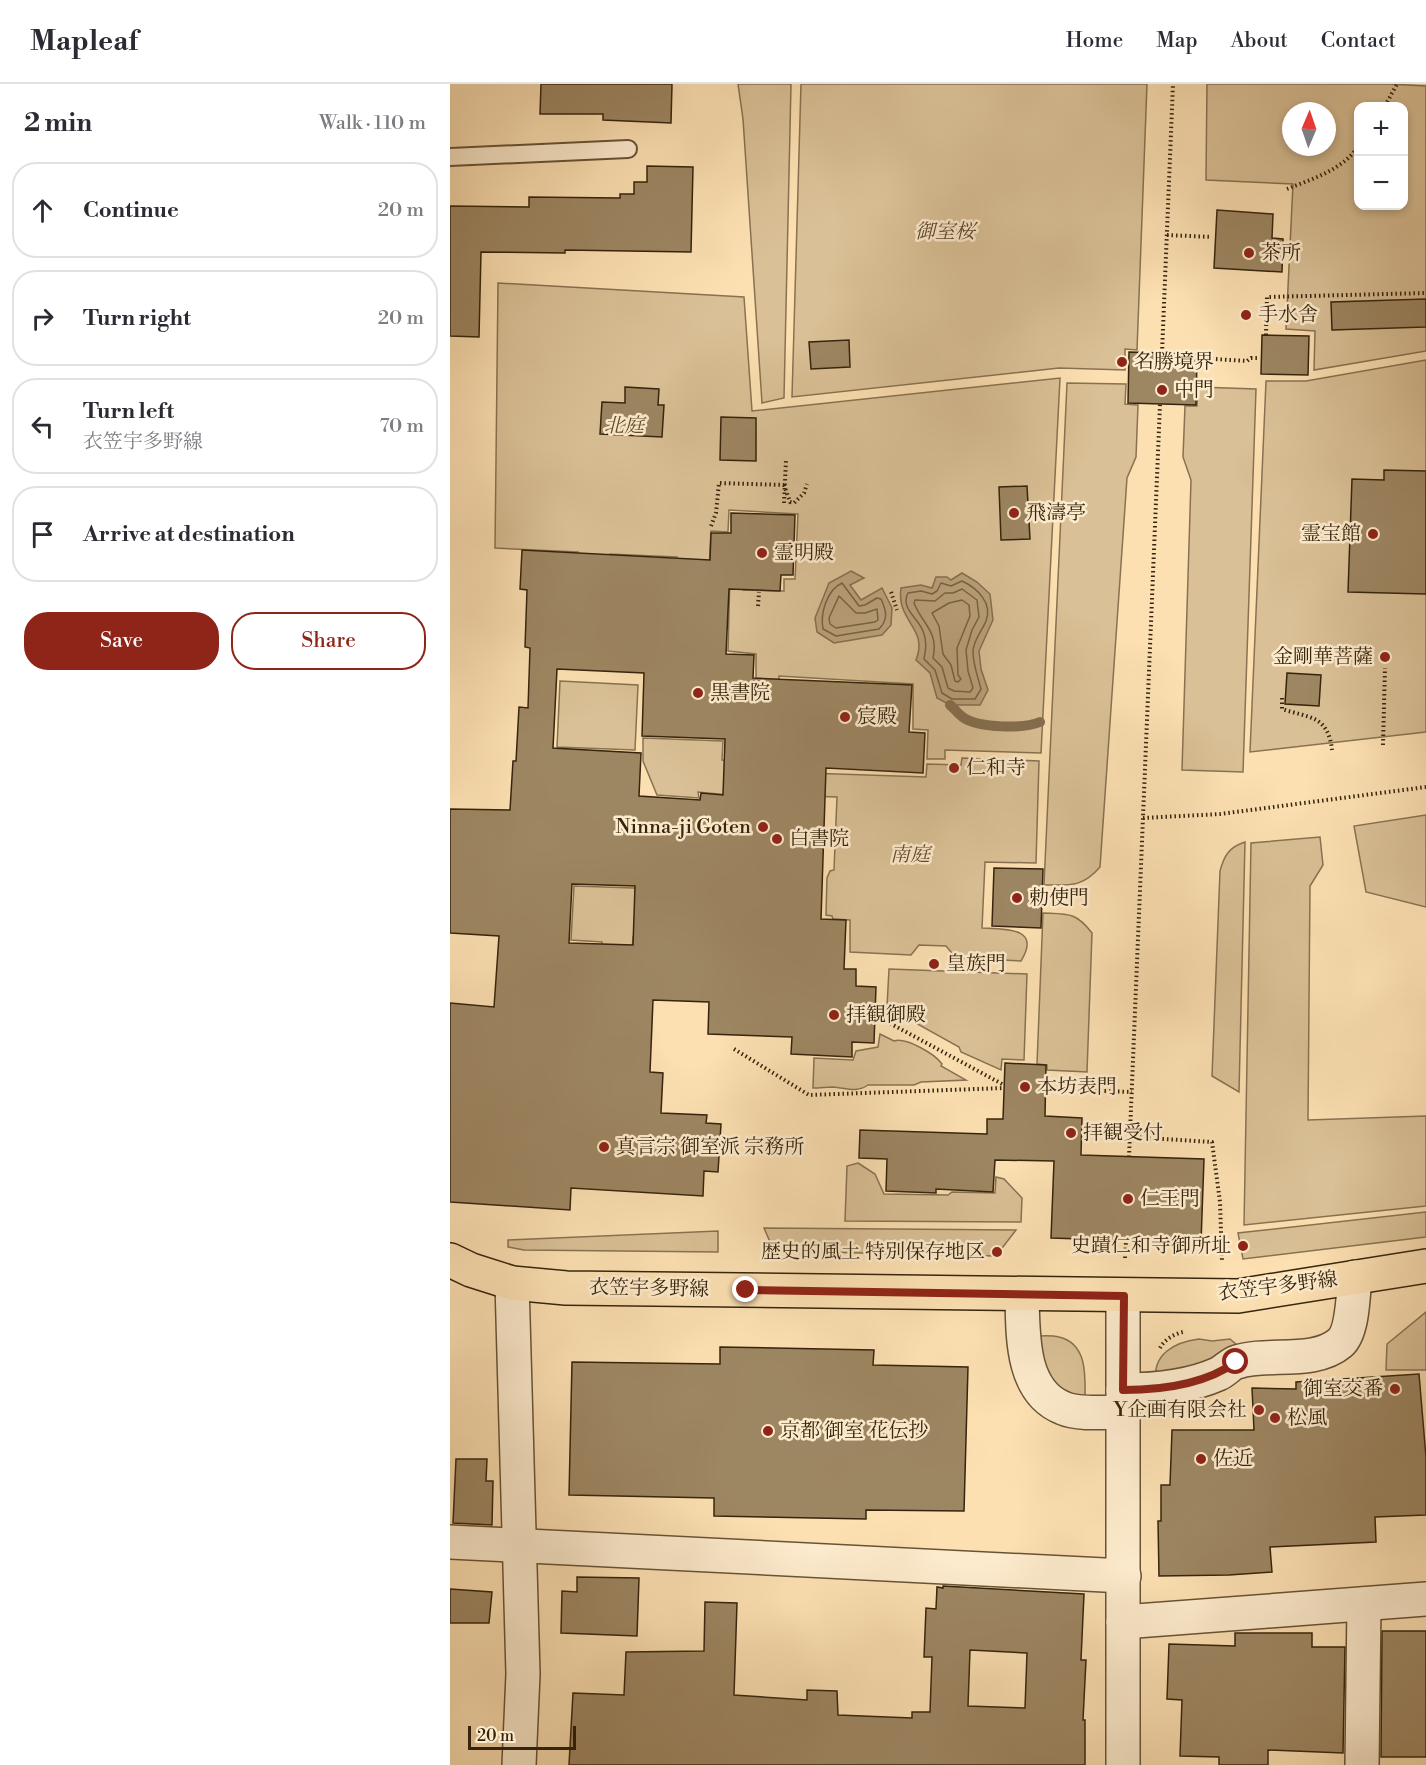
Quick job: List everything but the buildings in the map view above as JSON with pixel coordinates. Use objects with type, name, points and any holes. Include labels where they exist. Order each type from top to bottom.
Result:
[{"type":"main road","name":"衣笠宇多野線","points":[[450,1260],[471,1270],[512,1283],[566,1288],[1124,1296],[1238,1296],[1426,1266]]},
{"type":"street","points":[[1022,1294],[1023,1331],[1031,1375],[1046,1397],[1064,1409],[1123,1401],[1149,1390],[1190,1383],[1219,1374],[1236,1362],[1323,1353],[1342,1342],[1350,1325],[1355,1277]]},
{"type":"street","points":[[512,1283],[523,1674],[519,1765]]},
{"type":"street","points":[[1123,1765],[1124,1296]]},
{"type":"street","points":[[450,1542],[1124,1576]]},
{"type":"street","points":[[1124,1622],[1426,1599]]},
{"type":"street","points":[[1362,1765],[1364,1604]]},
{"type":"lane","points":[[450,157],[628,150]]},
{"type":"path","points":[[1162,353],[1173,84]]},
{"type":"path","points":[[1387,102],[1397,84]]},
{"type":"path","points":[[1287,189],[1323,175],[1354,153]]},
{"type":"path","points":[[1167,235],[1212,237]]},
{"type":"path","points":[[1266,335],[1267,297],[1426,293]]},
{"type":"path","points":[[1198,358],[1247,361],[1251,358],[1259,358]]},
{"type":"path","points":[[1129,1157],[1160,404]]},
{"type":"path","points":[[784,503],[786,460]]},
{"type":"path","points":[[711,526],[716,513],[719,483],[784,485]]},
{"type":"path","points":[[784,485],[790,502],[794,503],[804,493],[807,484]]},
{"type":"path","points":[[758,606],[759,592]]},
{"type":"path","points":[[891,592],[897,610]]},
{"type":"path","points":[[1383,745],[1385,668]]},
{"type":"path","points":[[1282,698],[1282,709],[1311,716],[1323,726],[1330,736],[1332,750]]},
{"type":"path","points":[[1143,818],[1220,814],[1426,787]]},
{"type":"path","points":[[709,826],[728,828]]},
{"type":"path","points":[[734,1050],[809,1095],[1004,1087],[882,1018]]},
{"type":"path","points":[[1046,1089],[1132,1092]]},
{"type":"path","points":[[1131,1137],[1212,1142],[1220,1203],[1222,1263]]},
{"type":"path","points":[[1125,1258],[1126,1241]]},
{"type":"green space","points":[[738,84],[791,84],[784,398],[762,403],[743,119]]},
{"type":"green space","name":"御室桜","points":[[801,84],[1147,84],[1137,350],[1125,349],[1125,370],[1059,368],[792,397]]},
{"type":"green space","points":[[1207,84],[1426,86],[1426,351],[1314,370],[1315,331],[1286,329],[1293,184],[1206,180]]},
{"type":"green space","name":"北庭","points":[[498,283],[744,297],[752,411],[1060,378],[1041,753],[945,750],[945,759],[927,759],[928,730],[913,729],[913,684],[779,676],[779,683],[756,682],[756,654],[728,651],[730,574],[744,575],[743,590],[784,591],[784,579],[795,579],[798,514],[729,510],[728,532],[711,531],[705,650],[674,614],[677,557],[610,554],[610,605],[577,617],[578,552],[495,548]]},
{"type":"green space","points":[[1426,360],[1426,732],[1250,752],[1266,381],[1306,381]]},
{"type":"green space","points":[[1067,383],[1126,384],[1125,404],[1138,405],[1136,457],[1127,478],[1100,867],[1087,879],[1075,884],[1044,885]]},
{"type":"green space","points":[[1198,387],[1256,389],[1243,772],[1182,770],[1191,480],[1183,457],[1185,406],[1197,406]]},
{"type":"green space","points":[[560,681],[638,685],[635,750],[557,747]]},
{"type":"green space","points":[[643,738],[723,741],[722,760],[743,761],[741,796],[698,792],[699,798],[657,795],[643,761]]},
{"type":"green space","name":"南庭","points":[[962,758],[1039,761],[1036,863],[985,862],[982,928],[1010,930],[1024,936],[1027,942],[1021,961],[956,958],[946,946],[919,945],[911,955],[850,952],[850,920],[833,919],[832,916],[826,915],[827,878],[830,871],[834,870],[837,797],[777,795],[778,772],[926,777],[927,764],[961,765]]},
{"type":"green space","points":[[1426,815],[1426,907],[1366,892],[1354,826]]},
{"type":"green space","points":[[1320,837],[1323,865],[1310,886],[1308,1120],[1426,1116],[1426,1206],[1244,1225],[1251,843]]},
{"type":"green space","points":[[1245,842],[1239,1092],[1212,1076],[1220,871],[1228,853]]},
{"type":"green space","points":[[574,886],[723,891],[684,939],[633,937],[631,968],[601,967],[602,942],[571,940]]},
{"type":"green space","points":[[1043,913],[1071,915],[1081,921],[1092,933],[1087,1072],[1047,1070],[1047,1065],[1037,1064]]},
{"type":"green space","points":[[889,969],[1027,974],[1024,1060],[1002,1059],[1001,1070],[961,1052],[959,1047],[887,1007]]},
{"type":"green space","points":[[880,1034],[894,1041],[899,1040],[920,1047],[938,1060],[941,1066],[966,1080],[921,1082],[914,1085],[868,1085],[856,1089],[813,1088],[814,1058],[853,1060],[856,1051],[878,1047]]},
{"type":"green space","points":[[858,1163],[875,1174],[884,1194],[995,1193],[996,1177],[1004,1179],[1022,1198],[1021,1222],[845,1221],[847,1166]]},
{"type":"green space","points":[[1426,1212],[1426,1237],[1243,1259],[1238,1233]]},
{"type":"green space","points":[[764,1228],[1016,1230],[996,1256],[774,1251]]},
{"type":"green space","points":[[718,1231],[718,1252],[524,1250],[508,1247],[508,1240]]},
{"type":"green space","points":[[1426,1312],[1426,1370],[1386,1370],[1387,1344]]},
{"type":"green space","points":[[1034,1336],[1059,1337],[1076,1347],[1085,1373],[1085,1403],[1045,1382]]},
{"type":"green space","points":[[1199,1339],[1212,1341],[1230,1339],[1240,1350],[1212,1364],[1156,1381],[1158,1363],[1167,1351],[1182,1343]]},
{"type":"water","points":[[851,571],[864,578],[850,585],[861,600],[882,588],[892,608],[891,625],[882,635],[834,643],[817,632],[815,618],[829,583]]},
{"type":"water","points":[[962,573],[977,582],[990,594],[993,620],[979,651],[981,669],[988,690],[980,705],[950,705],[937,698],[930,673],[916,660],[919,649],[916,632],[903,609],[901,600],[901,588],[921,585],[932,588],[936,577],[947,577],[951,580]]},
{"type":"waterway","points":[[950,705],[964,718],[980,724],[1023,726],[1040,722]]},
{"type":"place","name":"茶所","points":[[1249,253]]},
{"type":"place","name":"手水舎","points":[[1246,315]]},
{"type":"place","name":"名勝境界","points":[[1122,362]]},
{"type":"place","name":"中門","points":[[1162,390]]},
{"type":"place","name":"飛濤亭","points":[[1014,513]]},
{"type":"place","name":"霊宝館","points":[[1373,534]]},
{"type":"place","name":"霊明殿","points":[[762,553]]},
{"type":"place","name":"金剛華菩薩","points":[[1385,657]]},
{"type":"place","name":"黒書院","points":[[698,693]]},
{"type":"place","name":"宸殿","points":[[845,717]]},
{"type":"place","name":"仁和寺","points":[[954,768]]},
{"type":"place","name":"Ninna-ji Goten","points":[[763,827]]},
{"type":"place","name":"白書院","points":[[777,839]]},
{"type":"place","name":"勅使門","points":[[1017,898]]},
{"type":"place","name":"皇族門","points":[[934,964]]},
{"type":"place","name":"拝観御殿","points":[[834,1015]]},
{"type":"place","name":"本坊表門","points":[[1025,1087]]},
{"type":"place","name":"拝観受付","points":[[1071,1133]]},
{"type":"place","name":"真言宗 御室派 宗務所","points":[[604,1147]]},
{"type":"place","name":"仁王門","points":[[1128,1199]]},
{"type":"place","name":"史蹟仁和寺御所址","points":[[1243,1246]]},
{"type":"place","name":"歴史的風土 特別保存地区","points":[[997,1252]]},
{"type":"place","name":"御室交番","points":[[1395,1389]]},
{"type":"place","name":"Y企画有限会社","points":[[1259,1410]]},
{"type":"place","name":"松風","points":[[1275,1418]]},
{"type":"place","name":"京都 御室 花伝抄","points":[[768,1431]]},
{"type":"place","name":"佐近","points":[[1201,1459]]},
{"type":"route","points":[[746,1290],[1124,1296],[1123,1390],[1149,1390],[1190,1383],[1219,1374],[1236,1362]]}]
